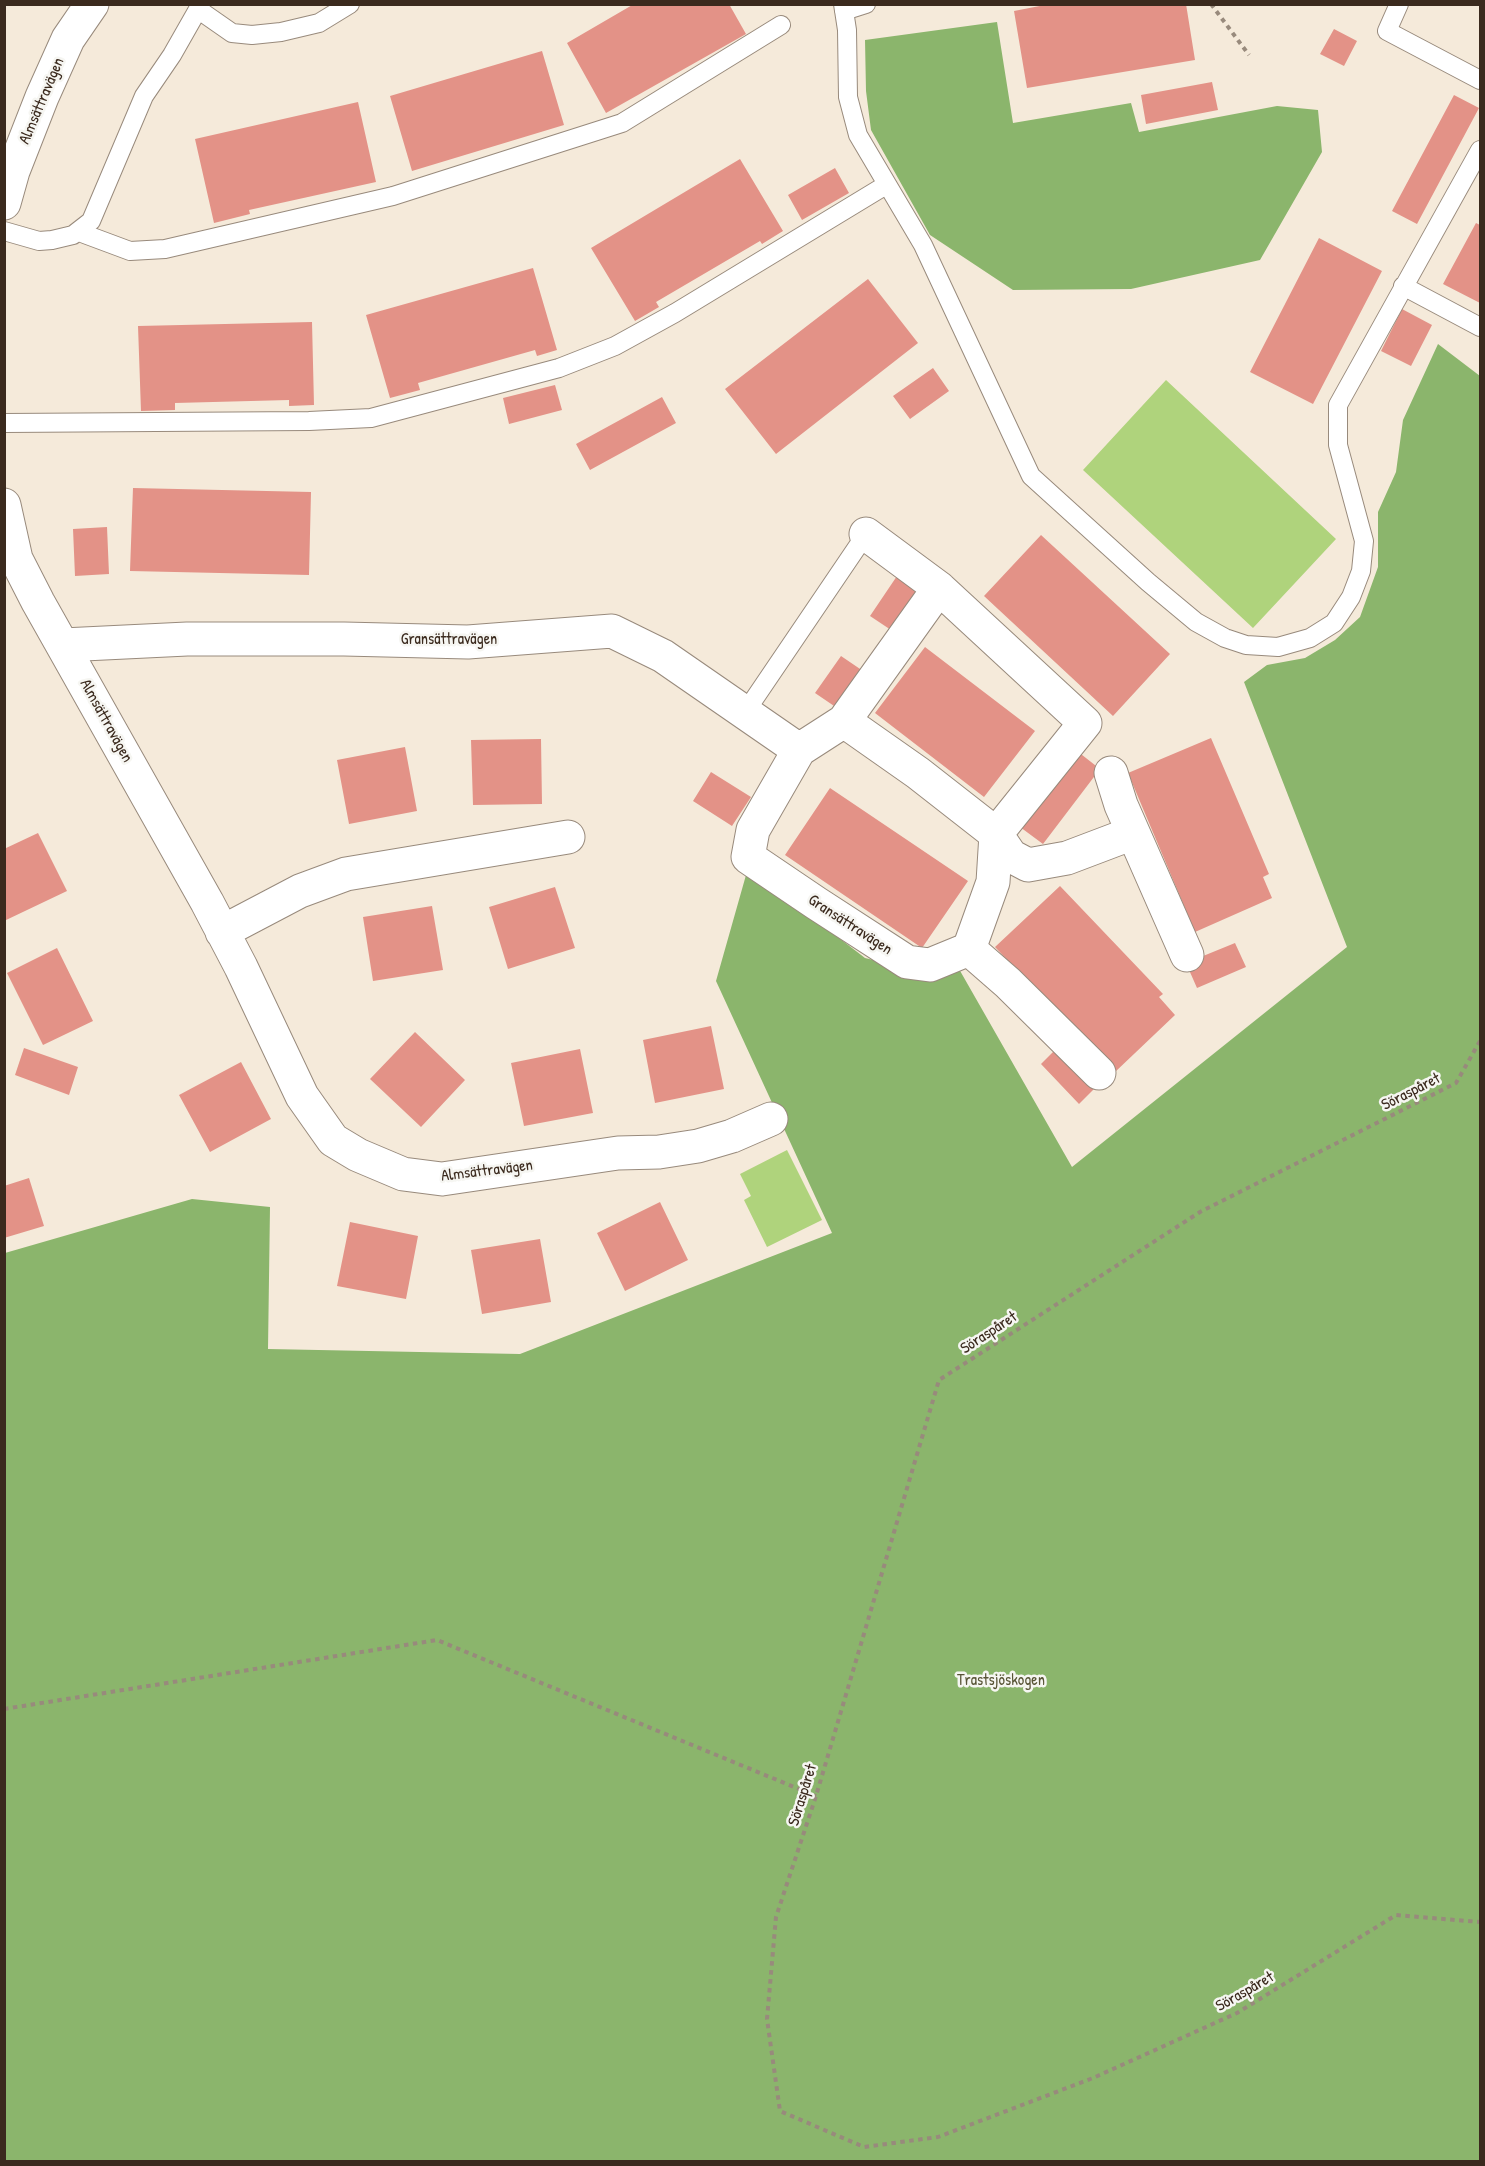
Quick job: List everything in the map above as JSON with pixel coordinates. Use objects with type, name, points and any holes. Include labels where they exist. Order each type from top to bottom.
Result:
[{"type":"street","name":"Almsättravägen","points":[[4,203],[13,171],[42,97],[68,39],[92,4]]},
{"type":"street","name":"Almsättravägen","points":[[4,505],[10,562],[38,602],[63,645],[222,932],[302,1096],[333,1140],[358,1155],[402,1174],[442,1179],[618,1153],[659,1152],[698,1146],[732,1136],[771,1119]]},
{"type":"street","points":[[866,534],[939,588],[1085,723],[996,834],[993,882],[969,949],[1008,982],[1099,1073]]},
{"type":"street","name":"Gransättravägen","points":[[939,588],[844,721],[799,750],[753,830],[748,857],[907,962],[930,965],[969,949]]},
{"type":"street","name":"Gransättravägen","points":[[63,645],[186,639],[468,642],[612,631],[663,656],[799,750]]},
{"type":"street","points":[[844,721],[918,773],[996,834],[1011,856],[1028,866],[1068,858],[1133,833]]},
{"type":"street","points":[[1112,773],[1121,806],[1187,955]]},
{"type":"street","points":[[222,932],[300,891],[346,874],[568,837]]},
{"type":"lane","points":[[4,231],[39,241],[52,240],[79,232],[91,221],[144,96],[200,7],[232,33],[252,35],[281,32],[320,23],[350,4]]},
{"type":"lane","points":[[866,4],[843,8],[847,30],[848,97],[858,135],[923,245],[1030,476],[1196,622],[1225,638],[1246,645],[1278,647],[1310,638],[1334,622],[1351,597],[1360,571],[1364,542],[1338,445],[1338,405],[1480,150]]},
{"type":"lane","points":[[1400,4],[1387,31],[1480,80]]},
{"type":"lane","points":[[79,232],[130,251],[165,249],[393,196],[622,123],[781,25]]},
{"type":"lane","points":[[4,423],[309,421],[371,418],[559,368],[615,345],[675,313],[886,185]]},
{"type":"lane","points":[[1403,286],[1480,327]]},
{"type":"lane","points":[[744,714],[866,534]]},
{"type":"path","points":[[1211,4],[1249,55]]},
{"type":"path","name":"Söraspåret","points":[[1480,1041],[1456,1083],[1200,1212],[939,1380],[816,1796],[776,1917],[767,2019],[780,2111],[864,2147],[938,2138],[1093,2078],[1237,2013],[1396,1915],[1480,1922]]},
{"type":"path","points":[[4,1709],[437,1640],[816,1796]]},
{"type":"green space","points":[[997,22],[1013,123],[1131,103],[1139,132],[1277,106],[1318,110],[1322,152],[1260,260],[1131,289],[1013,290],[930,235],[871,130],[866,91],[865,40]]},
{"type":"green space","name":"Trastsjöskogen","points":[[1438,344],[1480,376],[1480,2161],[5,2162],[5,1253],[192,1199],[270,1207],[268,1349],[520,1354],[832,1233],[716,981],[748,868],[865,958],[919,971],[959,969],[1072,1167],[1347,947],[1244,682],[1267,665],[1305,658],[1335,640],[1360,617],[1378,567],[1378,512],[1396,472],[1403,420]]},
{"type":"green space","points":[[1166,380],[1336,539],[1253,628],[1083,470]]},
{"type":"green space","points":[[787,1150],[822,1220],[767,1247],[744,1200],[751,1196],[740,1174]]},
{"type":"building","points":[[634,4],[729,4],[746,34],[606,113],[567,43]]},
{"type":"building","points":[[1050,4],[1186,4],[1195,60],[1027,88],[1014,11]]},
{"type":"building","points":[[1334,29],[1357,41],[1344,66],[1320,54]]},
{"type":"building","points":[[542,51],[564,125],[412,171],[390,96]]},
{"type":"building","points":[[1212,82],[1218,110],[1146,124],[1141,95]]},
{"type":"building","points":[[1454,95],[1479,108],[1417,224],[1392,211]]},
{"type":"building","points":[[358,102],[376,182],[249,210],[250,214],[214,223],[195,139]]},
{"type":"building","points":[[740,159],[783,231],[762,244],[760,241],[656,302],[659,307],[635,321],[591,248]]},
{"type":"building","points":[[835,168],[849,193],[802,220],[788,195]]},
{"type":"building","points":[[1476,223],[1480,225],[1480,303],[1443,284]]},
{"type":"building","points":[[1319,238],[1382,271],[1313,404],[1250,372]]},
{"type":"building","points":[[533,268],[557,350],[537,356],[535,350],[418,383],[420,390],[390,398],[366,315]]},
{"type":"building","points":[[868,279],[918,343],[776,454],[725,389]]},
{"type":"building","points":[[1402,309],[1432,325],[1411,366],[1381,351]]},
{"type":"building","points":[[312,322],[314,405],[289,406],[289,400],[175,403],[175,410],[141,411],[138,326]]},
{"type":"building","points":[[933,368],[949,391],[910,419],[893,396]]},
{"type":"building","points":[[555,385],[562,410],[509,424],[503,398]]},
{"type":"building","points":[[662,397],[676,423],[590,470],[576,444]]},
{"type":"building","points":[[133,488],[311,492],[309,575],[130,571]]},
{"type":"building","points":[[107,527],[109,574],[75,576],[73,529]]},
{"type":"building","points":[[1041,535],[1170,654],[1113,716],[984,596]]},
{"type":"building","points":[[897,576],[921,593],[894,632],[870,616]]},
{"type":"building","points":[[925,647],[1035,731],[984,797],[875,713]]},
{"type":"building","points":[[841,656],[866,673],[840,710],[815,693]]},
{"type":"building","points":[[1211,738],[1269,874],[1263,877],[1272,898],[1195,932],[1128,773]]},
{"type":"building","points":[[541,739],[542,804],[473,805],[471,740]]},
{"type":"building","points":[[405,747],[417,811],[349,824],[337,760]]},
{"type":"building","points":[[1077,751],[1100,769],[1043,844],[1020,827]]},
{"type":"building","points":[[711,772],[751,797],[732,826],[693,801]]},
{"type":"building","points":[[830,788],[968,881],[922,948],[785,855]]},
{"type":"building","points":[[38,833],[67,891],[4,921],[4,849]]},
{"type":"building","points":[[1060,886],[1163,994],[1159,997],[1175,1015],[1114,1073],[995,947]]},
{"type":"building","points":[[555,887],[575,948],[508,969],[489,907]]},
{"type":"building","points":[[432,906],[443,970],[373,981],[363,917]]},
{"type":"building","points":[[1235,943],[1246,967],[1197,988],[1186,963]]},
{"type":"building","points":[[57,948],[93,1021],[43,1045],[7,973]]},
{"type":"building","points":[[711,1026],[724,1089],[655,1103],[643,1040]]},
{"type":"building","points":[[415,1032],[465,1080],[421,1127],[370,1079]]},
{"type":"building","points":[[1061,1044],[1099,1084],[1079,1104],[1041,1064]]},
{"type":"building","points":[[24,1048],[78,1067],[69,1095],[15,1075]]},
{"type":"building","points":[[580,1049],[593,1113],[524,1126],[511,1063]]},
{"type":"building","points":[[241,1062],[271,1119],[210,1152],[179,1095]]},
{"type":"building","points":[[29,1178],[44,1226],[4,1238],[4,1186]]},
{"type":"building","points":[[660,1202],[688,1260],[625,1291],[597,1233]]},
{"type":"building","points":[[350,1222],[418,1236],[406,1299],[337,1286]]},
{"type":"building","points":[[540,1239],[551,1302],[482,1314],[471,1250]]}]
